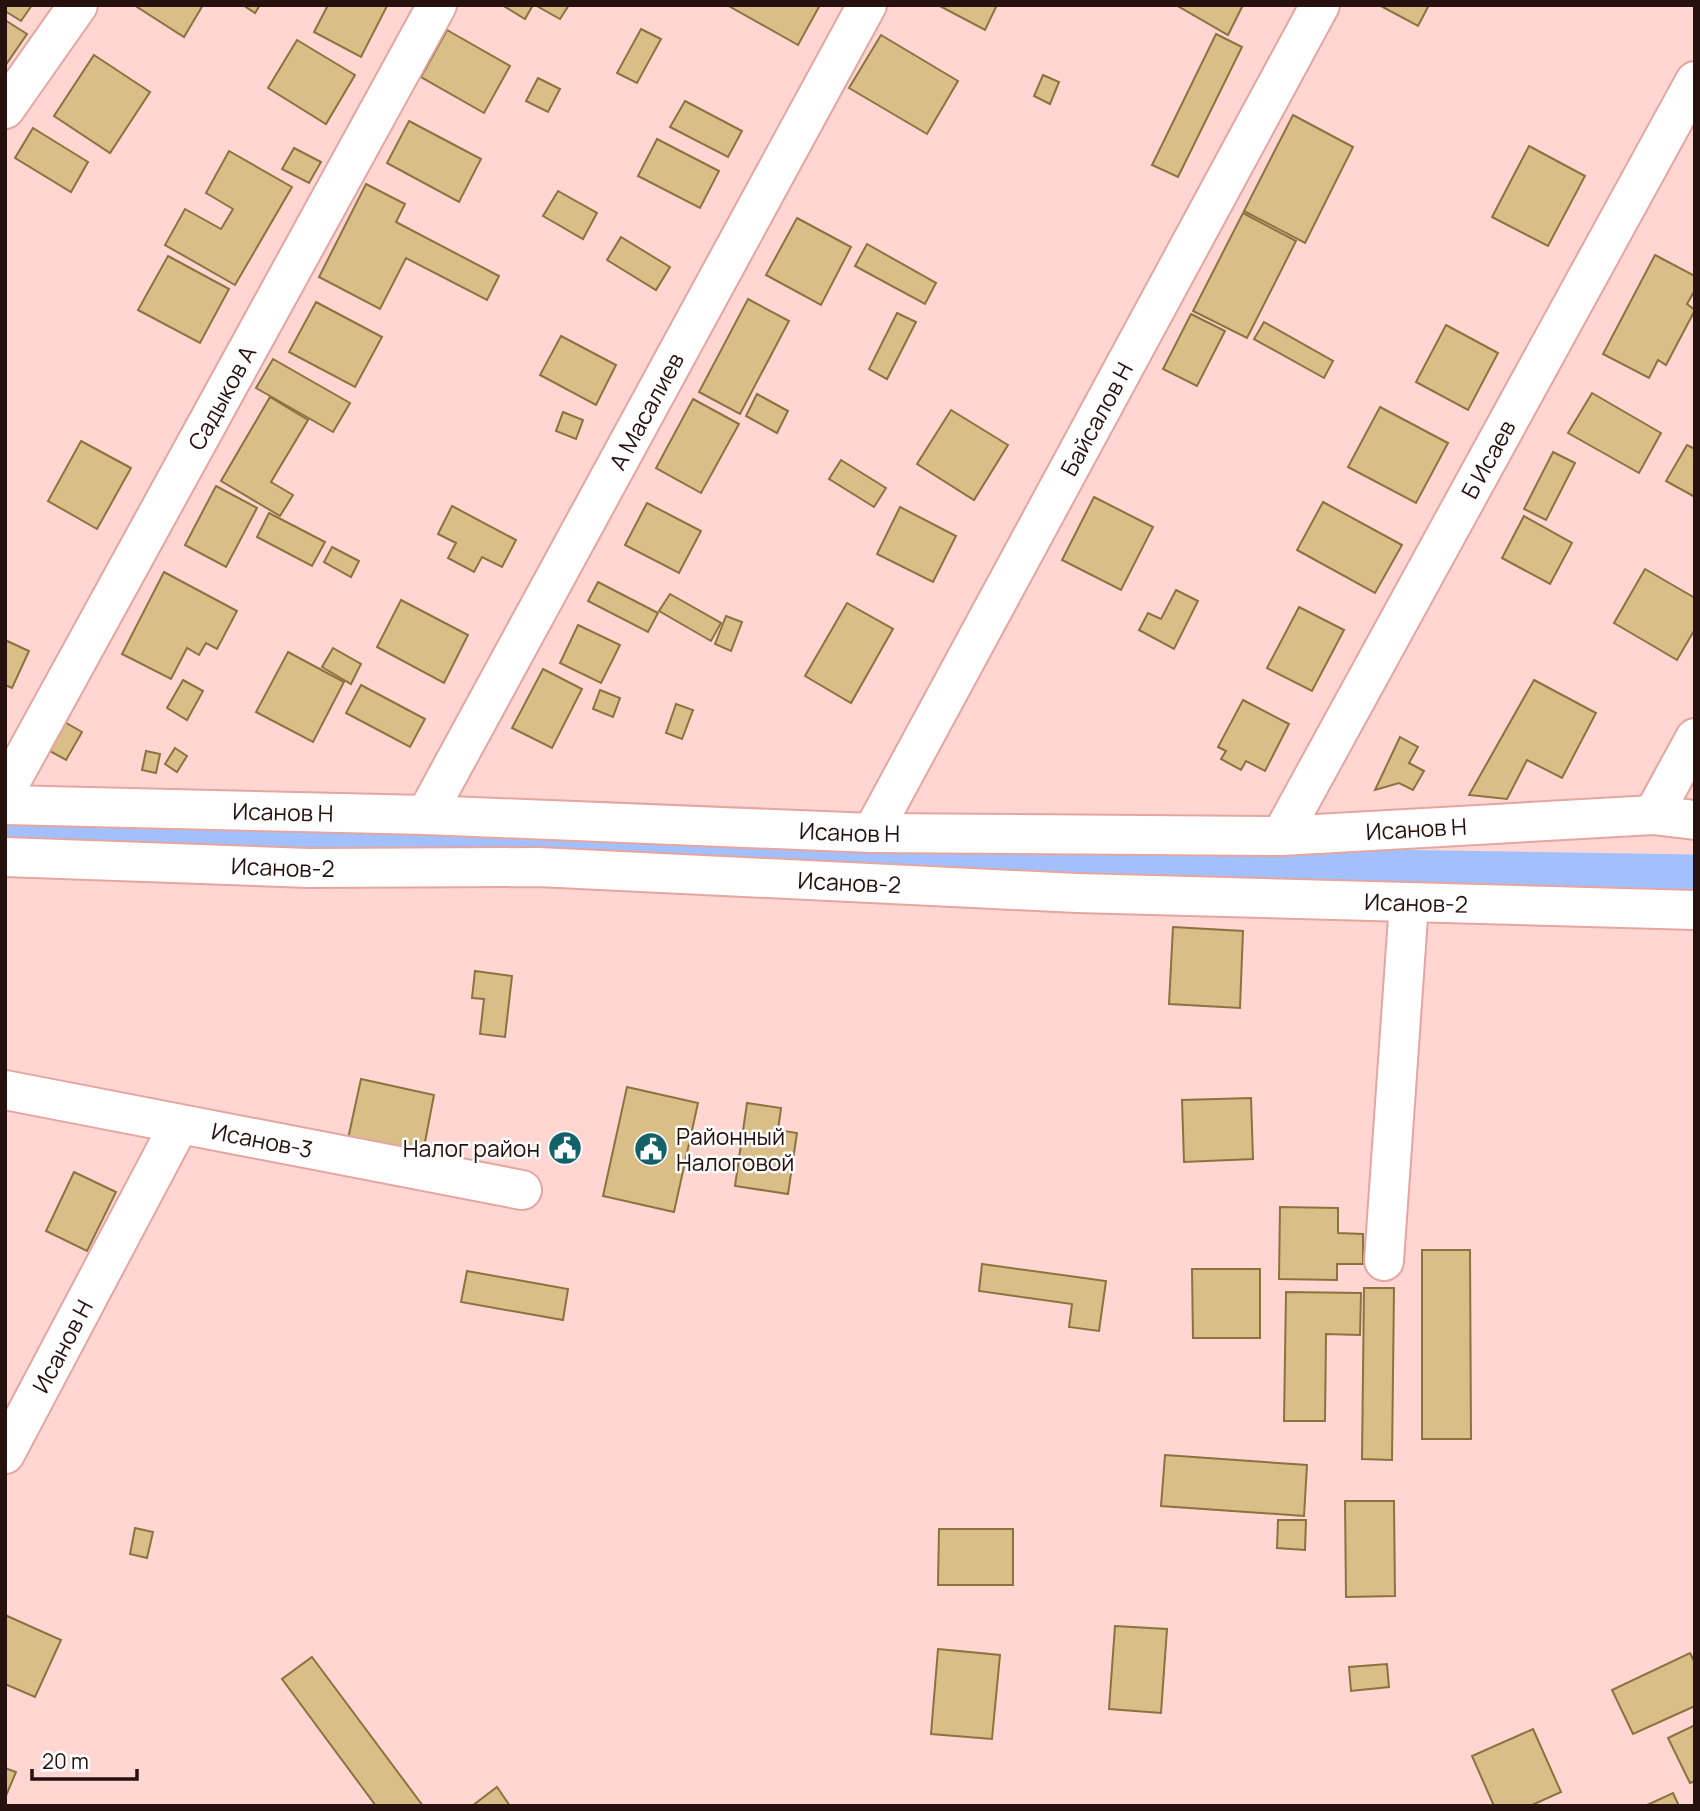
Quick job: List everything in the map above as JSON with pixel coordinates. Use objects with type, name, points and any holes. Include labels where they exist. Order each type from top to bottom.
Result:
[{"type":"street","points":[[5,109],[78,5]]},
{"type":"street","name":"Садыков А","points":[[5,792],[437,5]]},
{"type":"street","name":"А Масалиев","points":[[426,816],[867,5]]},
{"type":"street","name":"Байсалов Н","points":[[872,833],[1320,5]]},
{"type":"street","name":"Б Исаев","points":[[1281,836],[1695,81]]},
{"type":"street","points":[[1653,815],[1695,738]]},
{"type":"street","name":"Исанов Н","points":[[5,805],[426,816],[872,833],[1281,836],[1653,815],[1695,820]]},
{"type":"street","name":"Исанов-2","points":[[5,858],[309,868],[538,867],[1063,892],[1695,910]]},
{"type":"street","points":[[1384,1261],[1409,903]]},
{"type":"street","name":"Исанов-3","points":[[5,1090],[522,1190]]},
{"type":"street","name":"Исанов Н","points":[[5,1454],[179,1125]]},
{"type":"building","points":[[5,5],[32,5],[21,21],[5,11]]},
{"type":"building","points":[[134,5],[203,5],[184,37]]},
{"type":"building","points":[[243,5],[260,5],[255,13]]},
{"type":"building","points":[[328,5],[387,6],[361,57],[314,32]]},
{"type":"building","points":[[502,5],[533,5],[525,19]]},
{"type":"building","points":[[535,5],[569,5],[560,19]]},
{"type":"building","points":[[727,5],[820,5],[798,45]]},
{"type":"building","points":[[938,5],[997,5],[985,30]]},
{"type":"building","points":[[1176,5],[1243,5],[1228,35]]},
{"type":"building","points":[[1379,5],[1429,5],[1418,26]]},
{"type":"building","points":[[5,20],[27,34],[5,66]]},
{"type":"building","points":[[641,29],[661,39],[637,83],[617,73]]},
{"type":"building","points":[[447,30],[510,66],[484,113],[421,77]]},
{"type":"building","points":[[1216,34],[1242,47],[1178,177],[1152,165]]},
{"type":"building","points":[[881,35],[958,81],[927,134],[849,88]]},
{"type":"building","points":[[297,40],[355,75],[326,124],[268,88]]},
{"type":"building","points":[[94,55],[150,92],[110,153],[54,116]]},
{"type":"building","points":[[1043,75],[1059,82],[1050,104],[1034,96]]},
{"type":"building","points":[[538,78],[560,89],[548,112],[526,101]]},
{"type":"building","points":[[685,101],[742,131],[728,157],[670,127]]},
{"type":"building","points":[[1293,115],[1353,147],[1305,243],[1244,211]]},
{"type":"building","points":[[409,121],[481,159],[459,202],[387,163]]},
{"type":"building","points":[[33,128],[88,162],[71,192],[15,158]]},
{"type":"building","points":[[657,139],[719,171],[700,208],[638,176]]},
{"type":"building","points":[[1529,146],[1585,176],[1548,246],[1492,217]]},
{"type":"building","points":[[294,148],[321,162],[309,183],[282,169]]},
{"type":"building","points":[[229,151],[292,187],[235,285],[165,245],[185,209],[221,229],[233,209],[206,193]]},
{"type":"building","points":[[366,184],[405,204],[396,222],[499,276],[487,300],[406,258],[380,309],[319,277]]},
{"type":"building","points":[[558,191],[597,213],[583,239],[543,216]]},
{"type":"building","points":[[1243,213],[1296,241],[1247,338],[1193,311]]},
{"type":"building","points":[[797,218],[851,247],[821,305],[766,275]]},
{"type":"building","points":[[621,237],[670,267],[656,290],[607,260]]},
{"type":"building","points":[[867,244],[936,283],[925,304],[855,266]]},
{"type":"building","points":[[1655,255],[1695,276],[1695,290],[1687,304],[1695,310],[1666,365],[1658,360],[1649,378],[1603,354]]},
{"type":"building","points":[[168,256],[229,289],[200,343],[138,310]]},
{"type":"building","points":[[748,299],[789,321],[740,414],[699,392]]},
{"type":"building","points":[[316,302],[382,337],[355,387],[289,352]]},
{"type":"building","points":[[897,313],[916,322],[887,379],[869,369]]},
{"type":"building","points":[[1191,314],[1225,331],[1197,386],[1163,369]]},
{"type":"building","points":[[1264,322],[1333,361],[1324,378],[1254,339]]},
{"type":"building","points":[[1446,325],[1498,353],[1468,410],[1416,382]]},
{"type":"building","points":[[561,336],[616,365],[596,405],[540,375]]},
{"type":"building","points":[[273,359],[350,403],[333,432],[256,388]]},
{"type":"building","points":[[1592,393],[1661,433],[1639,473],[1568,433]]},
{"type":"building","points":[[757,394],[788,411],[777,433],[746,416]]},
{"type":"building","points":[[270,397],[308,420],[271,482],[293,495],[280,516],[221,481]]},
{"type":"building","points":[[693,399],[739,424],[701,493],[656,468]]},
{"type":"building","points":[[1380,407],[1448,443],[1416,503],[1348,467]]},
{"type":"building","points":[[951,410],[1008,445],[974,500],[917,464]]},
{"type":"building","points":[[563,412],[583,420],[576,439],[556,431]]},
{"type":"building","points":[[81,441],[131,468],[97,529],[48,501]]},
{"type":"building","points":[[1687,445],[1695,449],[1695,497],[1666,481]]},
{"type":"building","points":[[1553,452],[1575,463],[1546,520],[1524,509]]},
{"type":"building","points":[[841,460],[886,488],[874,507],[829,479]]},
{"type":"building","points":[[216,486],[257,508],[226,567],[185,545]]},
{"type":"building","points":[[1094,497],[1153,527],[1121,590],[1062,560]]},
{"type":"building","points":[[1323,502],[1402,545],[1375,593],[1297,550]]},
{"type":"building","points":[[647,503],[701,531],[679,573],[625,545]]},
{"type":"building","points":[[452,506],[516,540],[502,567],[482,557],[474,572],[448,558],[456,543],[438,534]]},
{"type":"building","points":[[900,507],[956,536],[933,582],[877,554]]},
{"type":"building","points":[[269,513],[325,542],[312,566],[257,537]]},
{"type":"building","points":[[1524,516],[1572,543],[1550,584],[1502,558]]},
{"type":"building","points":[[332,547],[359,561],[351,577],[324,562]]},
{"type":"building","points":[[1645,569],[1695,598],[1695,629],[1677,660],[1614,623]]},
{"type":"building","points":[[164,572],[237,611],[217,649],[206,643],[199,655],[187,648],[171,679],[122,654]]},
{"type":"building","points":[[598,582],[658,613],[648,632],[588,601]]},
{"type":"building","points":[[1176,590],[1198,601],[1174,649],[1139,630],[1148,613],[1161,619]]},
{"type":"building","points":[[670,594],[721,623],[711,641],[659,611]]},
{"type":"building","points":[[401,600],[468,635],[444,683],[377,647]]},
{"type":"building","points":[[847,603],[893,629],[851,703],[805,676]]},
{"type":"building","points":[[1299,607],[1344,630],[1312,691],[1267,668]]},
{"type":"building","points":[[726,616],[742,622],[731,651],[715,644]]},
{"type":"building","points":[[578,625],[620,645],[601,683],[560,663]]},
{"type":"building","points":[[5,640],[29,651],[12,688],[5,685]]},
{"type":"building","points":[[333,648],[361,664],[351,684],[322,667]]},
{"type":"building","points":[[288,652],[344,682],[313,742],[256,712]]},
{"type":"building","points":[[543,669],[582,689],[552,748],[512,728]]},
{"type":"building","points":[[183,680],[203,691],[187,720],[167,708]]},
{"type":"building","points":[[1534,680],[1596,713],[1562,778],[1527,760],[1507,799],[1469,795]]},
{"type":"building","points":[[361,685],[425,719],[410,747],[346,713]]},
{"type":"building","points":[[600,690],[620,698],[613,717],[593,709]]},
{"type":"building","points":[[1243,700],[1289,724],[1265,771],[1246,761],[1241,770],[1221,759],[1226,751],[1218,747]]},
{"type":"building","points":[[676,704],[693,710],[682,739],[666,733]]},
{"type":"building","points":[[63,721],[82,732],[66,760],[46,749]]},
{"type":"building","points":[[1400,737],[1418,747],[1409,763],[1424,771],[1413,790],[1399,783],[1375,790]]},
{"type":"building","points":[[175,748],[187,756],[177,772],[165,764]]},
{"type":"building","points":[[146,751],[160,754],[156,773],[142,770]]},
{"type":"building","points":[[1173,927],[1243,931],[1240,1008],[1169,1004]]},
{"type":"building","points":[[475,971],[512,976],[505,1037],[480,1034],[484,999],[472,998]]},
{"type":"building","points":[[361,1079],[434,1095],[421,1163],[346,1148]]},
{"type":"building","name":"Районный Налоговой","points":[[627,1087],[698,1103],[674,1212],[603,1196]]},
{"type":"building","points":[[1251,1098],[1253,1159],[1184,1162],[1182,1100]]},
{"type":"building","points":[[747,1103],[781,1108],[778,1130],[797,1133],[788,1194],[735,1186]]},
{"type":"building","points":[[74,1172],[116,1192],[87,1251],[46,1231]]},
{"type":"building","points":[[1280,1207],[1338,1208],[1338,1233],[1363,1234],[1363,1264],[1337,1264],[1337,1280],[1279,1279]]},
{"type":"building","points":[[1422,1250],[1470,1250],[1471,1439],[1422,1439]]},
{"type":"building","points":[[982,1264],[1106,1281],[1099,1331],[1069,1327],[1072,1304],[979,1291]]},
{"type":"building","points":[[1192,1269],[1260,1269],[1260,1338],[1193,1338]]},
{"type":"building","points":[[467,1271],[568,1289],[563,1320],[461,1302]]},
{"type":"building","points":[[1364,1288],[1394,1288],[1392,1460],[1362,1459]]},
{"type":"building","points":[[1286,1292],[1361,1293],[1360,1335],[1326,1334],[1325,1421],[1284,1421]]},
{"type":"building","points":[[1165,1455],[1307,1465],[1304,1516],[1161,1506]]},
{"type":"building","points":[[1345,1501],[1394,1501],[1395,1596],[1346,1597]]},
{"type":"building","points":[[1278,1520],[1306,1520],[1305,1550],[1277,1548]]},
{"type":"building","points":[[135,1528],[153,1532],[147,1558],[130,1554]]},
{"type":"building","points":[[939,1529],[1013,1529],[1013,1585],[938,1585]]},
{"type":"building","points":[[5,1615],[61,1640],[35,1697],[5,1684]]},
{"type":"building","points":[[1115,1626],[1167,1629],[1161,1713],[1109,1709]]},
{"type":"building","points":[[938,1649],[1000,1655],[992,1739],[931,1734]]},
{"type":"building","points":[[1690,1653],[1695,1663],[1695,1706],[1633,1734],[1612,1690]]},
{"type":"building","points":[[312,1657],[423,1806],[376,1806],[282,1679]]},
{"type":"building","points":[[1387,1664],[1389,1687],[1351,1691],[1349,1667]]},
{"type":"building","points":[[1695,1725],[1695,1781],[1690,1783],[1668,1738]]},
{"type":"building","points":[[1533,1729],[1561,1792],[1530,1806],[1494,1806],[1472,1756]]},
{"type":"building","points":[[5,1768],[16,1772],[5,1798]]},
{"type":"building","points":[[497,1787],[510,1806],[472,1806]]},
{"type":"building","points":[[1673,1793],[1679,1806],[1645,1806]]},
{"type":"waterway","points":[[5,826],[538,848],[1186,865],[1695,873]]},
{"type":"place","name":"Налог район","points":[[565,1148]]},
{"type":"place","name":"Районный Налоговой","points":[[651,1149]]}]
